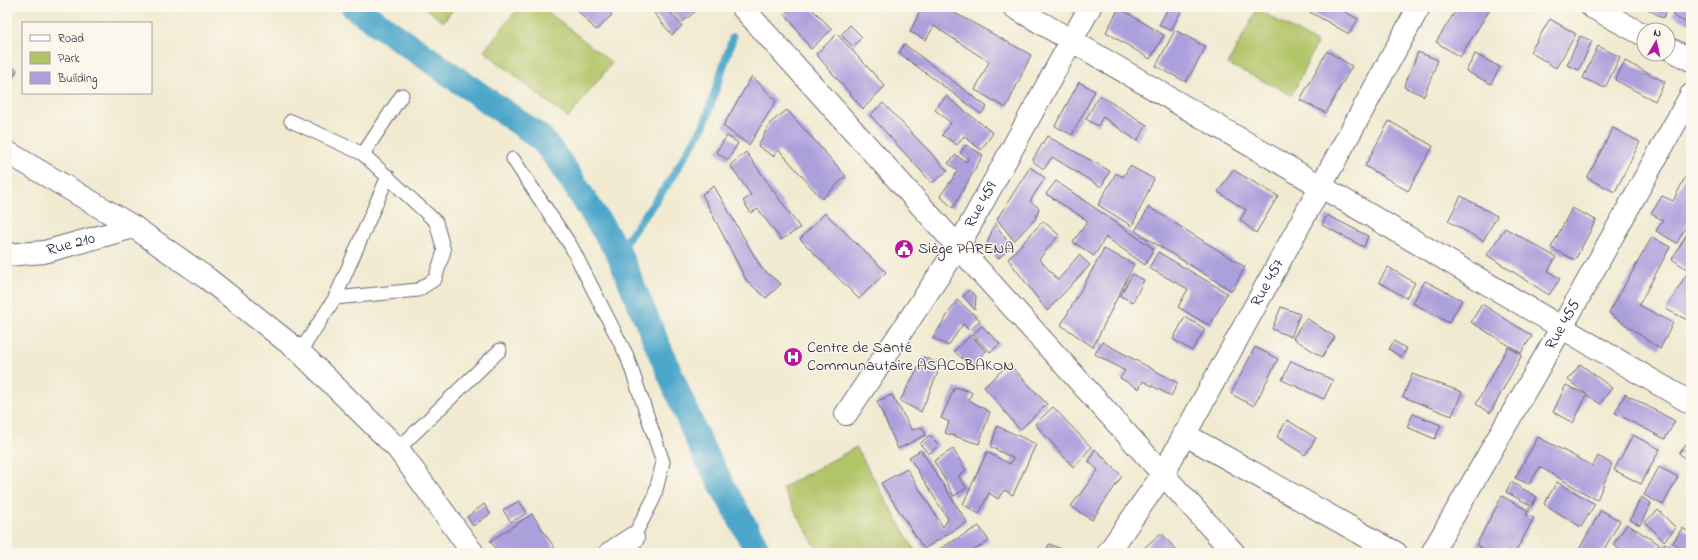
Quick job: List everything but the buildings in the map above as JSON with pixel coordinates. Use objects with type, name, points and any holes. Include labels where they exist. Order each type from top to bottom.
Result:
[{"type":"street","points":[[742,7],[1234,553]]},
{"type":"street","points":[[1014,7],[1691,403]]},
{"type":"street","name":"Rue 459","points":[[846,414],[958,247],[1090,7]]},
{"type":"street","name":"Rue 457","points":[[1108,553],[1163,474],[1419,7]]},
{"type":"street","points":[[1592,7],[1636,31]]},
{"type":"street","points":[[1676,52],[1691,60]]},
{"type":"street","name":"Rue 455","points":[[1432,553],[1562,327],[1691,95]]},
{"type":"street","points":[[7,152],[134,227],[208,279],[300,352],[398,449],[473,553]]},
{"type":"street","name":"Rue 210","points":[[7,255],[44,252],[134,227]]},
{"type":"street","points":[[1184,434],[1396,553]]},
{"type":"street","points":[[610,553],[633,538]]},
{"type":"lane","points":[[363,154],[402,95]]},
{"type":"lane","points":[[291,121],[363,154],[436,222],[444,251],[434,279],[418,290],[335,298]]},
{"type":"lane","points":[[513,159],[571,246],[627,356],[663,462],[654,498],[633,538]]},
{"type":"lane","points":[[300,352],[335,298],[388,176]]},
{"type":"lane","points":[[398,449],[500,350]]},
{"type":"green space","points":[[424,7],[455,7],[443,22]]},
{"type":"green space","points":[[519,7],[542,7],[612,63],[568,118],[484,51]]},
{"type":"green space","points":[[1257,9],[1317,43],[1292,95],[1228,64]]},
{"type":"green space","points":[[856,447],[916,553],[819,553],[782,488]]},
{"type":"waterway","points":[[354,7],[541,138],[562,165],[618,252],[700,445],[759,553]]},
{"type":"waterway","points":[[618,252],[667,185],[704,125],[733,37]]},
{"type":"place","name":"Siège PARENA","points":[[904,249]]},
{"type":"place","name":"Centre de Santé Communautaire ASACOBAKON","points":[[793,357]]}]
